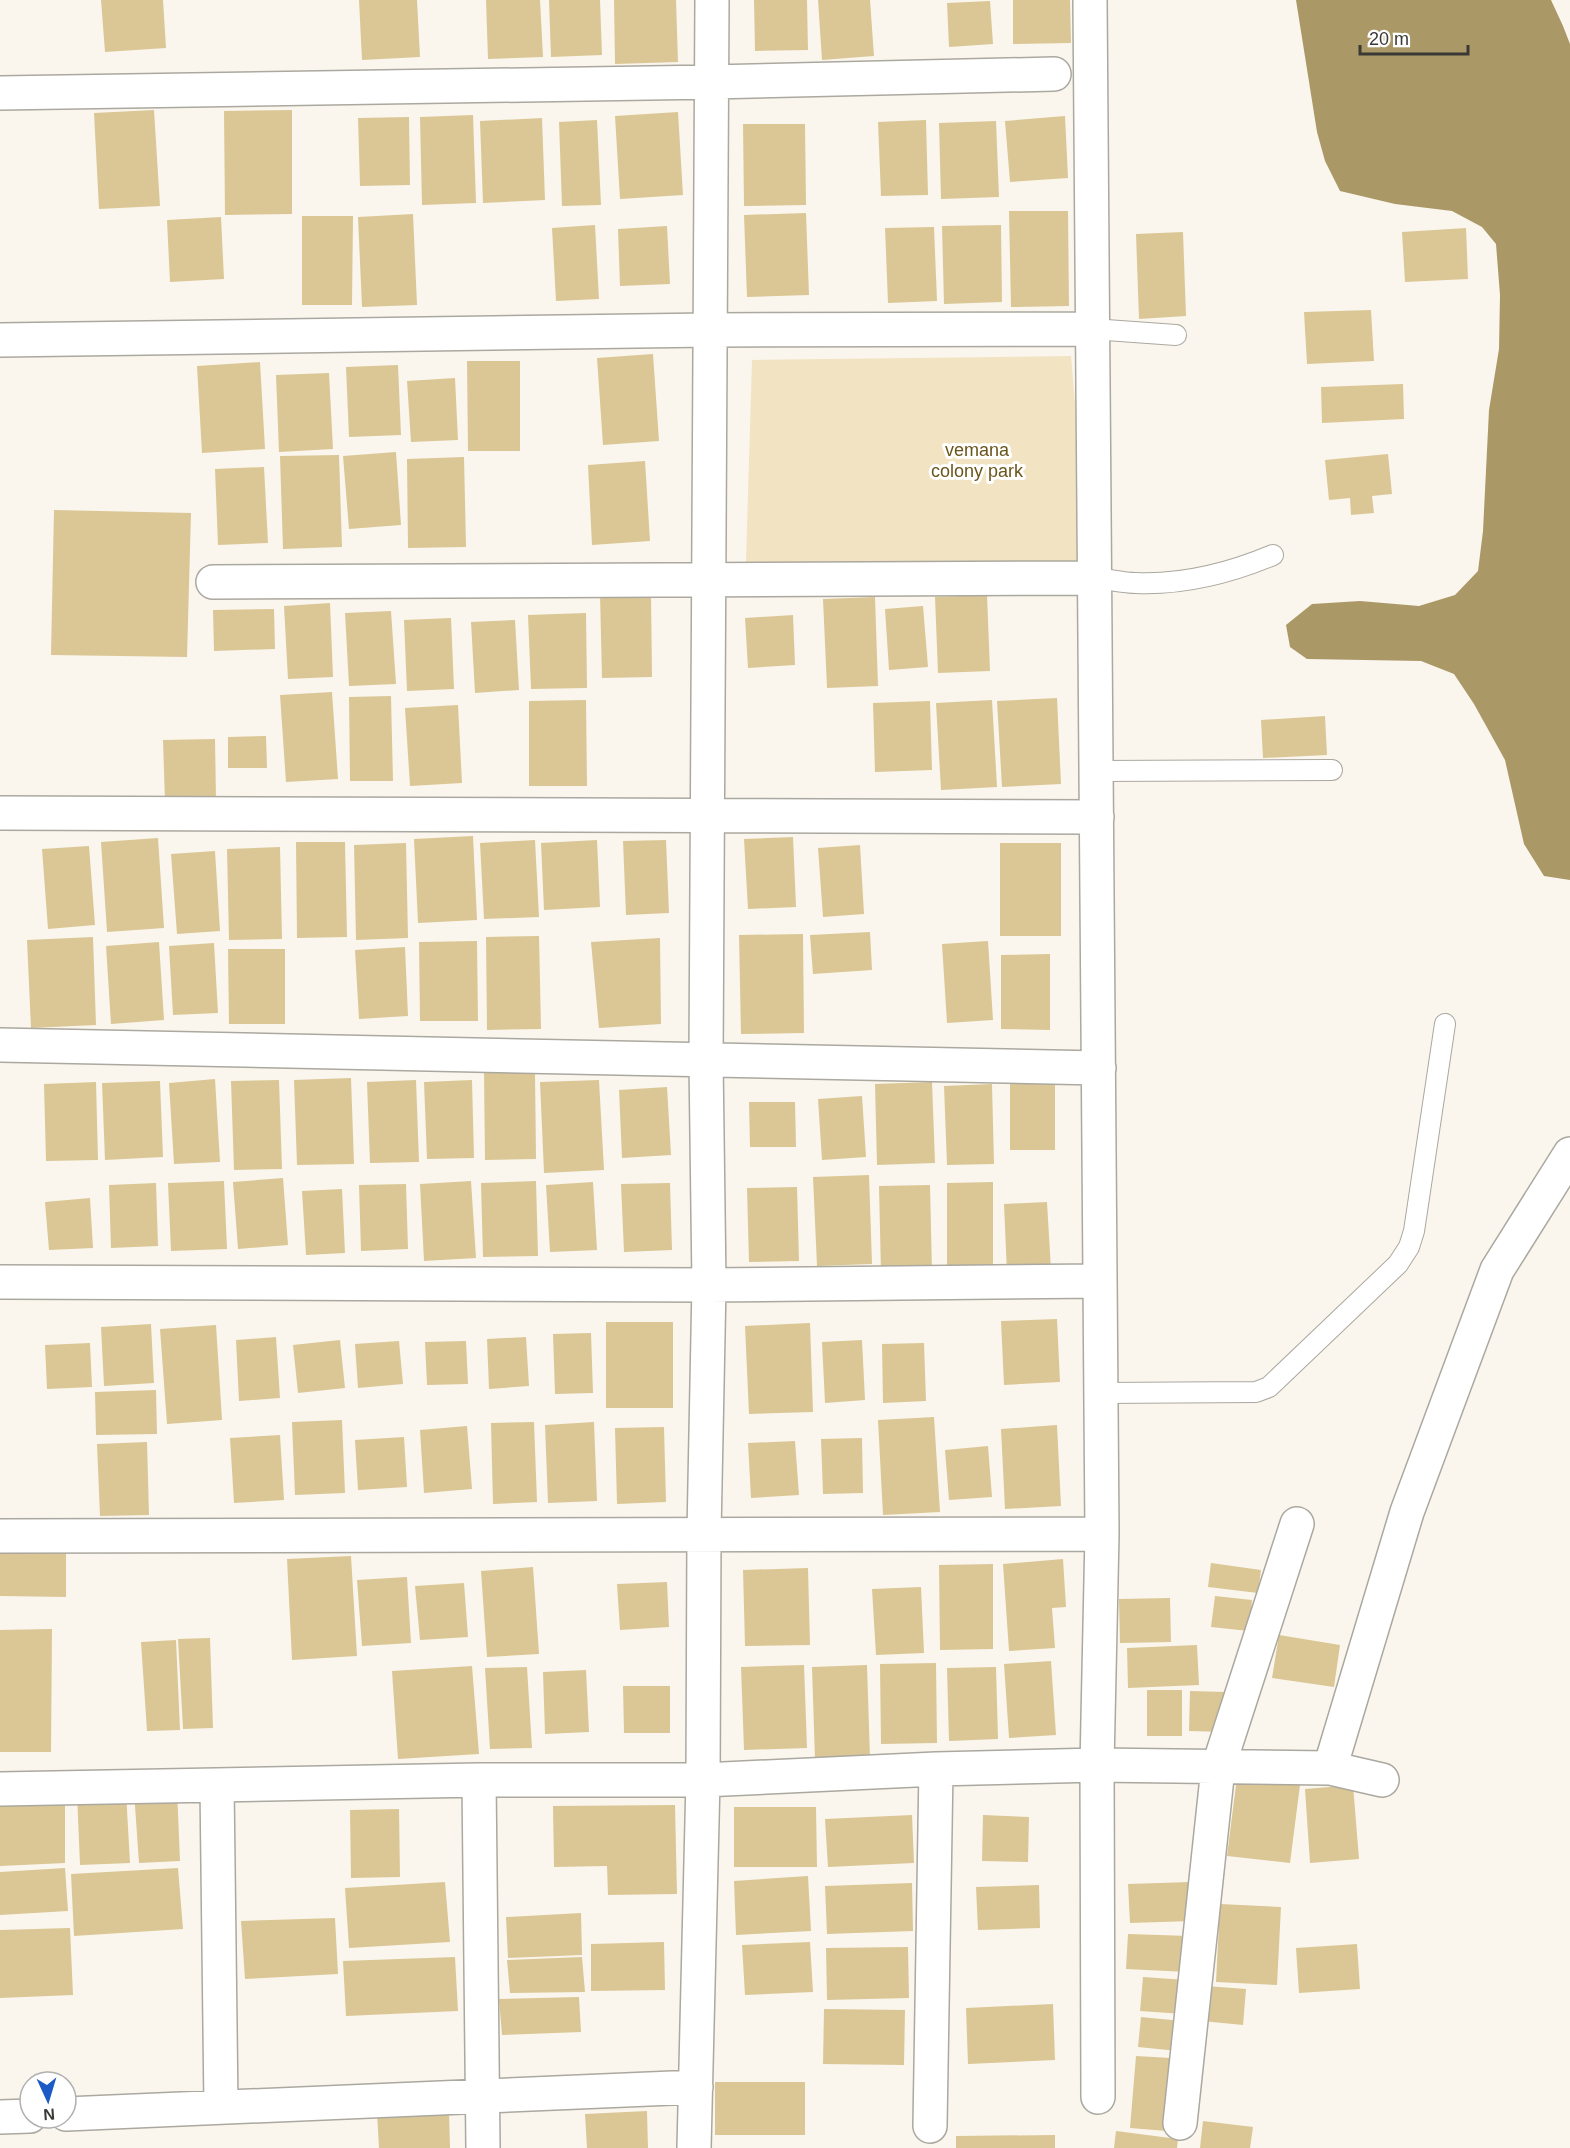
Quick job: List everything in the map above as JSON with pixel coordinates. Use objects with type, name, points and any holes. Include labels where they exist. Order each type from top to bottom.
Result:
[{"type":"street","points":[[694,2148],[704,1780],[704,1533],[709,1285],[706,1060],[712,0]]},
{"type":"street","points":[[1090,0],[1102,1534],[1097,1766],[1098,2097]]},
{"type":"street","points":[[0,93],[1054,74]]},
{"type":"street","points":[[0,340],[710,330],[1092,329]]},
{"type":"street","points":[[213,582],[1095,578]]},
{"type":"street","points":[[0,813],[1097,817]]},
{"type":"street","points":[[0,1045],[1099,1068]]},
{"type":"street","points":[[1330,1768],[1407,1512],[1497,1270],[1570,1154]]},
{"type":"street","points":[[0,1282],[709,1285],[1100,1281]]},
{"type":"street","points":[[1180,2123],[1218,1768],[1297,1524]]},
{"type":"street","points":[[0,1536],[1102,1534]]},
{"type":"street","points":[[0,1789],[479,1780],[704,1780],[936,1769],[1097,1766],[1330,1768],[1382,1780]]},
{"type":"street","points":[[930,2127],[936,1769]]},
{"type":"street","points":[[479,1780],[483,2148]]},
{"type":"street","points":[[217,1785],[221,2108]]},
{"type":"street","points":[[78,2114],[696,2087]]},
{"type":"street","points":[[0,2117],[18,2116]]},
{"type":"lane","points":[[1092,329],[1176,334]]},
{"type":"lane","points":[[1095,578],[1136,583],[1175,581],[1230,571],[1273,555]]},
{"type":"lane","points":[[1096,771],[1332,770]]},
{"type":"lane","points":[[1101,1394],[1256,1392],[1269,1387],[1398,1264],[1409,1247],[1414,1231],[1445,1024]]},
{"type":"green space","name":"vemana colony park","points":[[1071,356],[1089,564],[746,562],[752,360]]},
{"type":"shaded area","points":[[1296,0],[1551,0],[1570,44],[1570,880],[1544,876],[1524,844],[1505,760],[1474,704],[1454,674],[1421,661],[1307,659],[1290,647],[1286,625],[1312,604],[1360,601],[1419,606],[1455,595],[1478,571],[1483,531],[1489,410],[1499,349],[1500,295],[1496,244],[1482,227],[1452,211],[1395,204],[1340,191],[1325,161],[1317,132]]},
{"type":"building","points":[[101,0],[163,0],[166,48],[105,52]]},
{"type":"building","points":[[359,0],[417,0],[420,57],[362,60]]},
{"type":"building","points":[[486,0],[540,0],[543,57],[488,59]]},
{"type":"building","points":[[549,0],[600,0],[602,55],[551,57]]},
{"type":"building","points":[[614,0],[676,0],[678,62],[615,64]]},
{"type":"building","points":[[754,0],[807,0],[808,50],[755,51]]},
{"type":"building","points":[[818,0],[870,0],[874,56],[822,60]]},
{"type":"building","points":[[1013,0],[1070,0],[1071,43],[1013,44]]},
{"type":"building","points":[[990,1],[993,44],[949,47],[947,3]]},
{"type":"building","points":[[154,110],[160,206],[99,209],[94,113]]},
{"type":"building","points":[[292,110],[292,214],[225,215],[224,111]]},
{"type":"building","points":[[678,112],[683,195],[620,199],[615,116]]},
{"type":"building","points":[[473,115],[476,203],[422,205],[420,117]]},
{"type":"building","points":[[1065,116],[1068,178],[1010,182],[1005,121]]},
{"type":"building","points":[[409,117],[410,185],[360,186],[358,118]]},
{"type":"building","points":[[542,118],[545,200],[483,203],[480,121]]},
{"type":"building","points":[[597,120],[601,205],[562,206],[559,122]]},
{"type":"building","points":[[926,120],[928,195],[881,196],[878,122]]},
{"type":"building","points":[[996,121],[999,197],[941,199],[939,123]]},
{"type":"building","points":[[743,124],[805,124],[806,205],[744,206]]},
{"type":"building","points":[[1009,211],[1068,211],[1069,306],[1011,307]]},
{"type":"building","points":[[806,213],[809,295],[747,297],[744,215]]},
{"type":"building","points":[[413,214],[417,305],[362,307],[358,217]]},
{"type":"building","points":[[302,216],[353,216],[352,305],[302,305]]},
{"type":"building","points":[[221,217],[224,279],[170,282],[167,220]]},
{"type":"building","points":[[595,225],[599,299],[556,301],[552,228]]},
{"type":"building","points":[[1001,225],[1002,302],[944,304],[942,226]]},
{"type":"building","points":[[667,226],[670,284],[620,286],[618,229]]},
{"type":"building","points":[[934,227],[937,301],[888,303],[885,228]]},
{"type":"building","points":[[1466,228],[1468,279],[1405,282],[1402,232]]},
{"type":"building","points":[[1183,232],[1186,316],[1139,319],[1136,234]]},
{"type":"building","points":[[1371,310],[1374,361],[1307,364],[1304,312]]},
{"type":"building","points":[[653,354],[659,441],[603,445],[597,358]]},
{"type":"building","points":[[467,361],[520,361],[520,451],[468,451]]},
{"type":"building","points":[[260,362],[265,449],[202,453],[197,366]]},
{"type":"building","points":[[398,365],[401,435],[349,437],[346,367]]},
{"type":"building","points":[[329,373],[333,449],[279,452],[276,375]]},
{"type":"building","points":[[455,378],[458,440],[411,442],[407,381]]},
{"type":"building","points":[[1403,384],[1404,419],[1322,423],[1321,387]]},
{"type":"building","points":[[396,452],[401,525],[349,529],[343,456]]},
{"type":"building","points":[[1388,454],[1392,494],[1372,496],[1374,513],[1351,515],[1350,498],[1329,500],[1325,460]]},
{"type":"building","points":[[339,455],[342,547],[283,549],[280,456]]},
{"type":"building","points":[[464,457],[466,547],[408,548],[407,459]]},
{"type":"building","points":[[645,461],[650,541],[592,545],[588,465]]},
{"type":"building","points":[[264,467],[268,543],[218,545],[215,469]]},
{"type":"building","points":[[54,510],[191,513],[187,657],[51,655]]},
{"type":"building","points":[[600,594],[651,594],[652,677],[602,678]]},
{"type":"building","points":[[987,595],[990,671],[938,673],[935,597]]},
{"type":"building","points":[[875,597],[878,686],[827,688],[823,599]]},
{"type":"building","points":[[330,603],[333,677],[288,679],[284,606]]},
{"type":"building","points":[[923,606],[928,667],[889,670],[885,609]]},
{"type":"building","points":[[274,609],[275,649],[214,651],[213,610]]},
{"type":"building","points":[[391,611],[396,684],[349,686],[345,613]]},
{"type":"building","points":[[586,613],[587,688],[531,689],[528,615]]},
{"type":"building","points":[[793,615],[795,665],[748,668],[745,618]]},
{"type":"building","points":[[451,618],[454,689],[407,691],[404,620]]},
{"type":"building","points":[[515,620],[519,690],[475,693],[471,622]]},
{"type":"building","points":[[332,692],[338,779],[286,782],[280,695]]},
{"type":"building","points":[[391,696],[393,781],[350,781],[349,697]]},
{"type":"building","points":[[1057,698],[1061,784],[1002,787],[997,701]]},
{"type":"building","points":[[586,700],[587,786],[529,786],[529,701]]},
{"type":"building","points":[[992,700],[997,787],[941,790],[936,703]]},
{"type":"building","points":[[930,701],[932,770],[875,772],[873,703]]},
{"type":"building","points":[[458,705],[462,783],[410,786],[405,708]]},
{"type":"building","points":[[1325,716],[1327,755],[1263,758],[1261,720]]},
{"type":"building","points":[[266,736],[267,768],[228,768],[228,737]]},
{"type":"building","points":[[215,739],[216,799],[165,801],[163,740]]},
{"type":"building","points":[[473,836],[477,920],[418,923],[414,839]]},
{"type":"building","points":[[793,837],[796,907],[748,909],[744,839]]},
{"type":"building","points":[[158,838],[164,928],[107,932],[101,842]]},
{"type":"building","points":[[535,840],[539,917],[484,919],[480,843]]},
{"type":"building","points":[[597,840],[600,907],[544,910],[541,843]]},
{"type":"building","points":[[666,840],[669,913],[626,915],[623,841]]},
{"type":"building","points":[[296,842],[345,842],[347,937],[297,938]]},
{"type":"building","points":[[406,843],[408,938],[356,940],[354,845]]},
{"type":"building","points":[[1000,843],[1061,843],[1061,936],[1000,936]]},
{"type":"building","points":[[860,845],[864,914],[823,917],[818,848]]},
{"type":"building","points":[[89,846],[95,925],[48,929],[42,849]]},
{"type":"building","points":[[280,847],[282,939],[229,940],[227,849]]},
{"type":"building","points":[[215,851],[220,931],[177,934],[171,854]]},
{"type":"building","points":[[870,932],[872,970],[813,974],[810,935]]},
{"type":"building","points":[[803,934],[804,1033],[741,1034],[739,935]]},
{"type":"building","points":[[539,936],[541,1029],[487,1030],[486,937]]},
{"type":"building","points":[[93,937],[96,1025],[31,1028],[27,940]]},
{"type":"building","points":[[660,938],[661,1024],[599,1028],[591,942]]},
{"type":"building","points":[[477,941],[478,1021],[420,1021],[419,942]]},
{"type":"building","points":[[988,941],[993,1020],[947,1023],[942,944]]},
{"type":"building","points":[[159,942],[164,1020],[111,1024],[106,946]]},
{"type":"building","points":[[214,943],[218,1013],[173,1015],[169,946]]},
{"type":"building","points":[[405,947],[408,1016],[359,1019],[355,950]]},
{"type":"building","points":[[228,949],[285,949],[285,1024],[229,1024]]},
{"type":"building","points":[[1050,954],[1050,1030],[1001,1029],[1001,955]]},
{"type":"building","points":[[484,1072],[535,1072],[536,1159],[485,1160]]},
{"type":"building","points":[[1055,1074],[1055,1150],[1010,1150],[1010,1075]]},
{"type":"building","points":[[351,1078],[354,1164],[297,1165],[294,1080]]},
{"type":"building","points":[[215,1079],[220,1162],[174,1164],[169,1083]]},
{"type":"building","points":[[279,1080],[282,1169],[234,1170],[231,1081]]},
{"type":"building","points":[[416,1080],[419,1162],[370,1163],[367,1082]]},
{"type":"building","points":[[472,1080],[474,1158],[427,1159],[424,1082]]},
{"type":"building","points":[[599,1080],[604,1170],[544,1173],[540,1082]]},
{"type":"building","points":[[160,1081],[163,1157],[105,1160],[102,1083]]},
{"type":"building","points":[[96,1082],[98,1160],[46,1161],[44,1084]]},
{"type":"building","points":[[932,1082],[935,1163],[877,1165],[875,1084]]},
{"type":"building","points":[[992,1084],[994,1164],[947,1165],[944,1086]]},
{"type":"building","points":[[667,1087],[671,1155],[622,1158],[619,1090]]},
{"type":"building","points":[[862,1096],[866,1157],[822,1160],[818,1099]]},
{"type":"building","points":[[749,1102],[795,1102],[796,1147],[750,1147]]},
{"type":"building","points":[[869,1175],[872,1264],[817,1266],[813,1177]]},
{"type":"building","points":[[283,1178],[288,1245],[238,1249],[233,1182]]},
{"type":"building","points":[[224,1181],[227,1249],[171,1251],[168,1183]]},
{"type":"building","points":[[471,1181],[476,1258],[424,1261],[420,1184]]},
{"type":"building","points":[[536,1181],[538,1256],[483,1257],[481,1183]]},
{"type":"building","points":[[593,1182],[597,1250],[550,1252],[546,1185]]},
{"type":"building","points":[[993,1182],[993,1271],[947,1272],[947,1183]]},
{"type":"building","points":[[156,1183],[158,1246],[111,1248],[109,1185]]},
{"type":"building","points":[[670,1183],[672,1250],[624,1252],[621,1184]]},
{"type":"building","points":[[406,1184],[408,1249],[361,1251],[359,1185]]},
{"type":"building","points":[[930,1185],[932,1272],[881,1273],[879,1186]]},
{"type":"building","points":[[797,1187],[799,1261],[749,1262],[747,1188]]},
{"type":"building","points":[[342,1189],[345,1253],[306,1255],[302,1191]]},
{"type":"building","points":[[90,1198],[93,1248],[49,1250],[45,1202]]},
{"type":"building","points":[[1047,1202],[1051,1270],[1007,1273],[1004,1204]]},
{"type":"building","points":[[1057,1319],[1060,1382],[1004,1385],[1001,1321]]},
{"type":"building","points":[[606,1322],[673,1322],[673,1408],[606,1408]]},
{"type":"building","points":[[810,1323],[813,1412],[749,1414],[745,1326]]},
{"type":"building","points":[[151,1324],[154,1383],[104,1386],[101,1327]]},
{"type":"building","points":[[216,1325],[222,1420],[167,1424],[160,1329]]},
{"type":"building","points":[[591,1333],[593,1393],[555,1394],[553,1334]]},
{"type":"building","points":[[276,1337],[280,1398],[239,1401],[236,1340]]},
{"type":"building","points":[[526,1337],[529,1386],[489,1389],[487,1339]]},
{"type":"building","points":[[340,1340],[345,1388],[298,1393],[293,1345]]},
{"type":"building","points":[[862,1340],[865,1400],[825,1403],[822,1342]]},
{"type":"building","points":[[399,1341],[403,1384],[358,1388],[355,1344]]},
{"type":"building","points":[[466,1341],[468,1384],[427,1385],[425,1342]]},
{"type":"building","points":[[90,1343],[92,1387],[47,1389],[45,1345]]},
{"type":"building","points":[[924,1343],[926,1401],[883,1403],[882,1344]]},
{"type":"building","points":[[156,1390],[157,1434],[96,1435],[95,1392]]},
{"type":"building","points":[[934,1417],[940,1512],[883,1515],[878,1420]]},
{"type":"building","points":[[342,1420],[345,1493],[295,1495],[292,1422]]},
{"type":"building","points":[[534,1422],[537,1502],[493,1504],[491,1423]]},
{"type":"building","points":[[594,1422],[597,1501],[548,1503],[545,1425]]},
{"type":"building","points":[[1057,1425],[1061,1506],[1005,1509],[1001,1429]]},
{"type":"building","points":[[467,1426],[472,1489],[424,1493],[420,1430]]},
{"type":"building","points":[[664,1427],[666,1502],[617,1504],[615,1428]]},
{"type":"building","points":[[280,1435],[284,1500],[234,1503],[230,1438]]},
{"type":"building","points":[[404,1437],[407,1487],[358,1490],[355,1440]]},
{"type":"building","points":[[862,1438],[863,1493],[823,1494],[821,1439]]},
{"type":"building","points":[[795,1441],[799,1495],[751,1498],[748,1443]]},
{"type":"building","points":[[147,1442],[149,1515],[100,1516],[97,1444]]},
{"type":"building","points":[[988,1446],[992,1497],[949,1500],[945,1450]]},
{"type":"building","points":[[0,1540],[66,1541],[66,1597],[0,1596]]},
{"type":"building","points":[[351,1556],[357,1656],[292,1660],[287,1559]]},
{"type":"building","points":[[1063,1559],[1066,1607],[1052,1608],[1055,1648],[1009,1651],[1003,1564]]},
{"type":"building","points":[[1211,1563],[1261,1570],[1258,1593],[1208,1587]]},
{"type":"building","points":[[993,1564],[993,1649],[940,1650],[939,1565]]},
{"type":"building","points":[[533,1567],[539,1654],[487,1657],[481,1571]]},
{"type":"building","points":[[808,1568],[810,1645],[745,1646],[743,1570]]},
{"type":"building","points":[[407,1577],[411,1643],[362,1646],[357,1580]]},
{"type":"building","points":[[667,1582],[669,1627],[620,1630],[617,1584]]},
{"type":"building","points":[[464,1583],[468,1637],[420,1640],[415,1586]]},
{"type":"building","points":[[921,1587],[924,1653],[876,1655],[872,1589]]},
{"type":"building","points":[[1215,1596],[1252,1600],[1249,1631],[1211,1627]]},
{"type":"building","points":[[1170,1598],[1171,1642],[1120,1643],[1119,1599]]},
{"type":"building","points":[[52,1629],[51,1752],[0,1752],[0,1630]]},
{"type":"building","points":[[1279,1635],[1340,1645],[1334,1687],[1272,1678]]},
{"type":"building","points":[[210,1638],[213,1728],[183,1729],[178,1639]]},
{"type":"building","points":[[176,1640],[180,1730],[147,1731],[141,1642]]},
{"type":"building","points":[[1197,1645],[1199,1685],[1128,1688],[1127,1648]]},
{"type":"building","points":[[1051,1661],[1056,1735],[1009,1738],[1004,1664]]},
{"type":"building","points":[[936,1663],[937,1743],[881,1744],[880,1664]]},
{"type":"building","points":[[804,1665],[807,1748],[744,1750],[741,1667]]},
{"type":"building","points":[[867,1665],[870,1758],[815,1760],[812,1667]]},
{"type":"building","points":[[472,1666],[479,1754],[398,1759],[392,1671]]},
{"type":"building","points":[[527,1667],[532,1748],[490,1749],[485,1668]]},
{"type":"building","points":[[996,1667],[998,1739],[949,1741],[947,1668]]},
{"type":"building","points":[[586,1670],[589,1732],[545,1734],[543,1672]]},
{"type":"building","points":[[623,1686],[670,1686],[670,1733],[624,1733]]},
{"type":"building","points":[[1147,1690],[1182,1690],[1182,1736],[1147,1736]]},
{"type":"building","points":[[1190,1691],[1226,1692],[1225,1732],[1189,1731]]},
{"type":"building","points":[[1237,1777],[1300,1785],[1290,1863],[1227,1856]]},
{"type":"building","points":[[1353,1785],[1359,1859],[1310,1863],[1305,1789]]},
{"type":"building","points":[[177,1789],[180,1861],[139,1863],[134,1792]]},
{"type":"building","points":[[126,1792],[130,1863],[80,1865],[77,1794]]},
{"type":"building","points":[[65,1796],[65,1863],[0,1866],[0,1800]]},
{"type":"building","points":[[675,1805],[677,1894],[608,1895],[607,1866],[554,1867],[553,1806]]},
{"type":"building","points":[[734,1807],[816,1807],[817,1867],[734,1867]]},
{"type":"building","points":[[399,1809],[400,1877],[351,1878],[350,1810]]},
{"type":"building","points":[[912,1815],[914,1863],[828,1867],[825,1819]]},
{"type":"building","points":[[983,1815],[1029,1817],[1028,1862],[982,1861]]},
{"type":"building","points":[[65,1868],[68,1911],[0,1915],[0,1872]]},
{"type":"building","points":[[178,1868],[183,1929],[74,1936],[71,1874]]},
{"type":"building","points":[[808,1876],[811,1931],[736,1935],[734,1881]]},
{"type":"building","points":[[445,1882],[450,1942],[349,1948],[345,1888]]},
{"type":"building","points":[[1190,1882],[1192,1921],[1130,1923],[1128,1884]]},
{"type":"building","points":[[912,1883],[913,1931],[827,1934],[825,1886]]},
{"type":"building","points":[[1039,1885],[1040,1928],[978,1930],[976,1887]]},
{"type":"building","points":[[1220,1904],[1281,1907],[1277,1985],[1216,1982]]},
{"type":"building","points":[[581,1913],[582,1955],[508,1958],[506,1917]]},
{"type":"building","points":[[335,1918],[338,1974],[245,1979],[241,1921]]},
{"type":"building","points":[[70,1928],[73,1995],[0,1998],[0,1930]]},
{"type":"building","points":[[1128,1934],[1190,1936],[1188,1972],[1126,1969]]},
{"type":"building","points":[[664,1942],[665,1990],[591,1991],[591,1944]]},
{"type":"building","points":[[810,1942],[813,1992],[745,1995],[742,1945]]},
{"type":"building","points":[[1357,1944],[1360,1989],[1299,1993],[1296,1948]]},
{"type":"building","points":[[908,1947],[909,1998],[827,2000],[826,1948]]},
{"type":"building","points":[[455,1957],[458,2011],[346,2016],[343,1961]]},
{"type":"building","points":[[582,1957],[585,1992],[510,1993],[507,1960]]},
{"type":"building","points":[[1143,1977],[1186,1980],[1183,2014],[1140,2011]]},
{"type":"building","points":[[1206,1986],[1246,1989],[1243,2025],[1202,2021]]},
{"type":"building","points":[[579,1997],[581,2032],[502,2035],[499,1999]]},
{"type":"building","points":[[1053,2004],[1055,2060],[968,2064],[966,2008]]},
{"type":"building","points":[[824,2009],[905,2010],[904,2065],[823,2064]]},
{"type":"building","points":[[1141,2017],[1182,2021],[1178,2051],[1138,2047]]},
{"type":"building","points":[[1136,2056],[1171,2058],[1167,2131],[1130,2128]]},
{"type":"building","points":[[715,2082],[805,2082],[805,2135],[715,2135]]},
{"type":"building","points":[[449,2110],[450,2148],[379,2148],[377,2113]]},
{"type":"building","points":[[647,2111],[648,2148],[587,2148],[585,2114]]},
{"type":"building","points":[[1203,2121],[1253,2127],[1250,2148],[1200,2148]]},
{"type":"building","points":[[1116,2131],[1178,2139],[1177,2148],[1114,2148]]},
{"type":"building","points":[[1055,2135],[1055,2148],[956,2148],[956,2136]]}]
